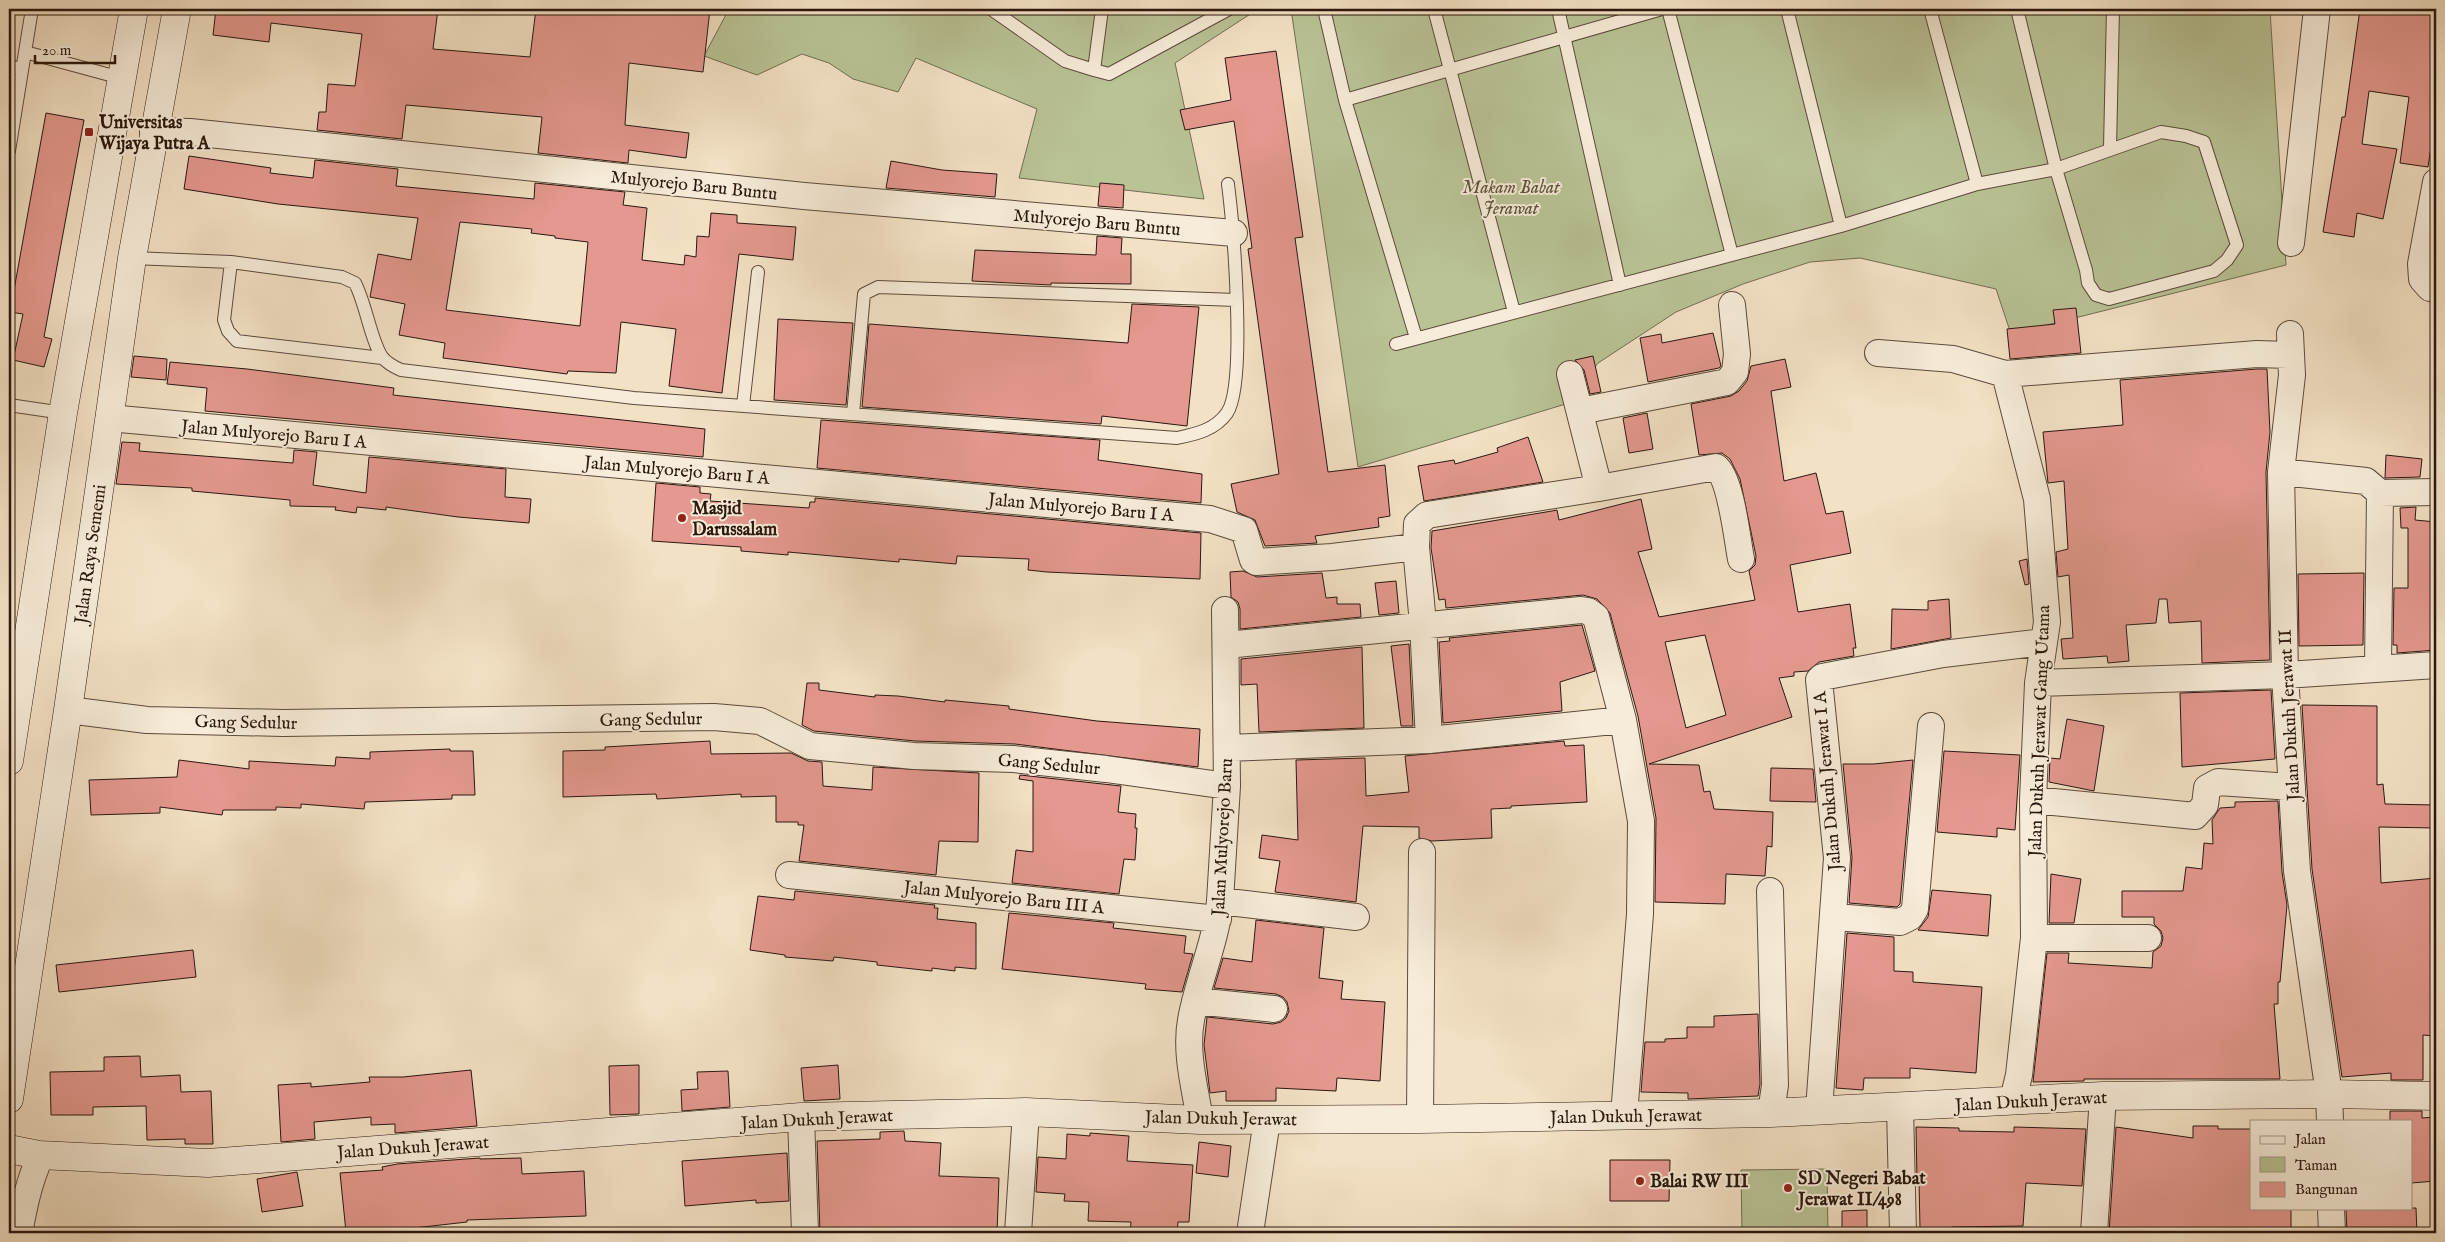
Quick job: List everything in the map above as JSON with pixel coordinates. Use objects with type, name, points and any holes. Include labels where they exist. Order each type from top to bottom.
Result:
[{"type":"street","points":[[9,761],[63,413],[134,9]]},
{"type":"street","name":"Jalan Raya Sememi","points":[[9,1099],[86,713],[127,420],[132,258],[171,132],[177,9]]},
{"type":"street","points":[[2290,243],[2317,9]]},
{"type":"street","name":"Mulyorejo Baru Buntu","points":[[171,132],[804,196],[1234,233]]},
{"type":"street","points":[[2436,182],[2421,264],[2422,279],[2430,288],[2436,289]]},
{"type":"street","points":[[1580,411],[1727,382],[1735,372],[1737,354],[1732,305]]},
{"type":"street","name":"Jalan Dukuh Jerawat II","points":[[2005,374],[2257,354],[2290,345],[2292,375],[2281,472],[2285,675],[2297,871],[2329,1094],[2330,1120]]},
{"type":"street","points":[[1878,353],[1953,359],[1990,368],[2005,374]]},
{"type":"street","points":[[1570,374],[1599,488]]},
{"type":"street","name":"Jalan Dukuh Jerawat Gang Utama","points":[[2005,374],[2037,499],[2048,622],[2038,683],[2033,800],[2034,938],[2019,1075],[2013,1100]]},
{"type":"street","name":"Jalan Mulyorejo Baru I A","points":[[127,420],[1210,519],[1244,530],[1253,560],[1256,562],[1416,547]]},
{"type":"street","points":[[1429,740],[1423,624],[1415,528],[1419,520],[1427,516],[1716,467],[1722,474],[1728,496],[1740,559]]},
{"type":"street","points":[[2281,472],[2366,481],[2380,493],[2436,492]]},
{"type":"street","points":[[2378,667],[2380,493]]},
{"type":"street","name":"Jalan Mulyorejo Baru","points":[[1200,1120],[1189,1054],[1190,1022],[1219,910],[1227,786],[1227,645],[1225,610]]},
{"type":"street","points":[[1227,645],[1423,624],[1581,610],[1588,611],[1596,617],[1623,720],[1641,821],[1640,914],[1624,1115]]},
{"type":"street","name":"Jalan Dukuh Jerawat I A","points":[[1819,1110],[1837,858],[1819,680],[1822,677],[1943,654],[2044,642]]},
{"type":"street","points":[[2038,683],[2285,675],[2378,667],[2436,665]]},
{"type":"street","name":"Gang Sedulur","points":[[86,713],[147,720],[283,723],[714,717],[760,721],[810,746],[914,756],[1013,759],[1106,769],[1227,786]]},
{"type":"street","points":[[1227,748],[1429,740],[1623,720]]},
{"type":"street","points":[[1834,916],[1900,922],[1910,917],[1915,909],[1930,726]]},
{"type":"street","points":[[2033,800],[2195,816],[2205,805],[2207,788],[2218,782],[2292,787]]},
{"type":"street","points":[[1420,1119],[1422,852]]},
{"type":"street","name":"Jalan Mulyorejo Baru III A","points":[[789,875],[1219,910],[1356,918]]},
{"type":"street","points":[[1770,891],[1775,1084],[1771,1113]]},
{"type":"street","points":[[2034,938],[2148,938]]},
{"type":"street","points":[[1195,1000],[1274,1009]]},
{"type":"street","name":"Jalan Dukuh Jerawat","points":[[27,1152],[208,1163],[801,1117],[1026,1112],[1200,1120],[1420,1119],[1771,1113],[1900,1108],[2104,1096],[2329,1094],[2436,1096]]},
{"type":"street","points":[[2094,1233],[2104,1096]]},
{"type":"street","points":[[1900,1108],[1903,1233]]},
{"type":"street","points":[[1018,1233],[1026,1112]]},
{"type":"street","points":[[801,1117],[805,1233]]},
{"type":"street","points":[[1250,1233],[1267,1120]]},
{"type":"street","points":[[19,1233],[24,1201],[32,1176],[27,1152]]},
{"type":"street","points":[[2331,1210],[2332,1233]]},
{"type":"lane","points":[[9,151],[15,67],[25,52],[32,9]]},
{"type":"lane","points":[[991,9],[1065,61],[1109,74],[1229,9]]},
{"type":"lane","points":[[1094,70],[1102,9]]},
{"type":"lane","points":[[1324,9],[1345,100],[1416,338]]},
{"type":"lane","points":[[1434,9],[1514,312]]},
{"type":"lane","points":[[1558,9],[1620,285]]},
{"type":"lane","points":[[1345,100],[1662,9]]},
{"type":"lane","points":[[1668,9],[1732,255]]},
{"type":"lane","points":[[1788,9],[1841,226]]},
{"type":"lane","points":[[1930,9],[1977,184]]},
{"type":"lane","points":[[1396,344],[1841,226],[1977,184],[2056,169],[2110,148],[2161,132],[2186,136],[2204,142],[2237,245],[2227,260],[2214,271],[2109,299],[2096,295],[2088,283],[2086,270],[2056,169],[2017,9]]},
{"type":"lane","points":[[2110,148],[2113,9]]},
{"type":"lane","points":[[25,52],[121,78]]},
{"type":"lane","points":[[231,262],[224,320],[228,331],[238,342],[382,358],[401,370],[634,398],[1177,438],[1201,433],[1220,422],[1228,411],[1236,379],[1234,233],[1228,184]]},
{"type":"lane","points":[[132,258],[231,262],[342,277],[355,283],[363,299],[382,358]]},
{"type":"lane","points":[[743,406],[758,272]]},
{"type":"lane","points":[[853,414],[864,294],[871,289],[878,287],[1236,300]]},
{"type":"lane","points":[[9,405],[63,413]]},
{"type":"green space","points":[[729,9],[1258,9],[1175,63],[1204,199],[1019,178],[1037,109],[916,58],[898,92],[853,79],[829,63],[802,54],[757,75],[704,56]]},
{"type":"green space","name":"Makam Babat Jerawat","points":[[1291,9],[2270,10],[2286,265],[2011,334],[1996,289],[1860,258],[1810,262],[1743,284],[1676,312],[1598,363],[1569,403],[1358,467]]},
{"type":"green space","points":[[1827,1169],[1828,1233],[1742,1233],[1741,1170]]},
{"type":"building","points":[[216,9],[438,9],[433,49],[530,57],[536,9],[710,9],[703,72],[629,63],[625,125],[689,133],[686,158],[629,150],[628,163],[538,153],[542,117],[406,105],[402,139],[317,130],[319,112],[326,112],[328,84],[355,86],[362,34],[271,23],[269,42],[213,35]]},
{"type":"building","points":[[2360,9],[2436,9],[2436,113],[2428,167],[2400,163],[2409,97],[2369,91],[2362,144],[2397,149],[2383,219],[2357,213],[2354,237],[2323,232],[2342,117],[2345,117]]},
{"type":"building","points":[[1276,51],[1303,237],[1295,238],[1328,472],[1385,465],[1390,516],[1378,518],[1379,527],[1315,536],[1317,543],[1265,546],[1255,520],[1237,512],[1231,484],[1279,474],[1248,249],[1252,248],[1234,121],[1185,130],[1180,110],[1231,100],[1225,58]]},
{"type":"building","points":[[46,113],[84,120],[44,337],[52,339],[44,367],[13,360],[23,314],[10,312]]},
{"type":"building","points":[[189,156],[271,168],[270,173],[313,178],[315,160],[398,169],[396,186],[534,199],[535,183],[625,192],[623,205],[647,208],[642,260],[684,265],[685,255],[696,257],[697,236],[709,237],[711,213],[737,215],[737,223],[796,227],[793,260],[739,254],[722,393],[669,386],[676,329],[621,322],[616,373],[568,371],[567,374],[443,358],[445,343],[399,335],[405,304],[370,297],[378,254],[411,260],[418,218],[278,204],[184,189]],"holes":[[[460,222],[532,229],[531,233],[588,242],[580,326],[446,310]]]},
{"type":"building","points":[[891,161],[942,170],[997,174],[995,197],[886,188]]},
{"type":"building","points":[[1100,183],[1124,185],[1123,208],[1098,206]]},
{"type":"building","points":[[1097,236],[1122,238],[1121,254],[1131,254],[1131,284],[1051,283],[1051,285],[972,281],[975,250],[1096,255]]},
{"type":"building","points":[[1132,304],[1199,307],[1187,426],[1102,416],[1101,424],[862,407],[869,324],[1128,343]]},
{"type":"building","points":[[2076,308],[2081,353],[2010,359],[2007,329],[2055,324],[2053,310]]},
{"type":"building","points":[[778,319],[853,323],[846,405],[774,400]]},
{"type":"building","points":[[1713,333],[1721,366],[1719,368],[1648,382],[1640,338],[1661,334],[1662,343]]},
{"type":"building","points":[[134,356],[167,359],[166,380],[131,377]]},
{"type":"building","points":[[1593,356],[1601,392],[1590,394],[1584,370],[1575,360]]},
{"type":"building","points":[[1785,359],[1791,387],[1771,391],[1784,481],[1816,473],[1826,514],[1843,511],[1851,553],[1790,565],[1798,612],[1850,604],[1856,648],[1853,648],[1854,656],[1819,662],[1808,671],[1794,672],[1794,676],[1779,678],[1792,717],[1649,764],[1699,765],[1704,792],[1710,791],[1714,809],[1773,812],[1772,847],[1767,846],[1765,876],[1726,874],[1725,904],[1655,902],[1656,818],[1638,716],[1610,613],[1597,599],[1583,595],[1446,608],[1445,599],[1439,600],[1431,548],[1432,531],[1557,510],[1559,520],[1641,499],[1652,549],[1638,552],[1659,617],[1755,600],[1749,571],[1755,565],[1756,556],[1740,479],[1730,459],[1722,453],[1699,455],[1691,404],[1731,396],[1739,391],[1747,381],[1751,366]],"holes":[[[1705,635],[1726,715],[1686,728],[1665,642]]]},
{"type":"building","points":[[170,362],[247,369],[394,388],[393,395],[705,429],[703,457],[205,411],[207,388],[167,384]]},
{"type":"building","points":[[2267,369],[2270,432],[2266,472],[2270,660],[2202,663],[2201,621],[2169,623],[2167,599],[2159,599],[2156,623],[2126,625],[2129,661],[2108,663],[2107,656],[2063,659],[2061,639],[2073,638],[2069,575],[2058,577],[2056,552],[2068,549],[2064,481],[2048,483],[2043,432],[2123,425],[2120,380]]},
{"type":"building","points":[[1647,413],[1653,449],[1629,453],[1623,418]]},
{"type":"building","points":[[821,420],[1100,440],[1098,460],[1202,474],[1201,503],[817,468]]},
{"type":"building","points":[[1528,437],[1543,482],[1424,501],[1418,466],[1454,460],[1455,464],[1498,452],[1497,448]]},
{"type":"building","points":[[122,442],[140,443],[139,451],[293,463],[294,450],[317,452],[313,485],[366,493],[369,457],[506,469],[505,497],[531,499],[529,523],[458,517],[386,507],[386,510],[357,507],[356,513],[335,510],[336,507],[290,506],[290,500],[192,491],[192,488],[116,484]]},
{"type":"building","points":[[2386,455],[2422,459],[2420,477],[2385,478]]},
{"type":"building","points":[[656,483],[700,487],[700,493],[711,494],[710,501],[809,508],[810,502],[815,502],[815,498],[1201,533],[1200,579],[1028,570],[1029,559],[957,556],[956,564],[899,559],[899,562],[788,552],[788,555],[741,551],[741,547],[652,541]]},
{"type":"building","points":[[2416,507],[2415,520],[2436,522],[2436,650],[2397,653],[2397,645],[2393,645],[2394,588],[2408,588],[2408,528],[2401,528],[2400,508]]},
{"type":"building","points":[[2027,559],[2029,584],[2025,585],[2019,561]]},
{"type":"building","points":[[1243,571],[1257,577],[1322,573],[1326,598],[1337,597],[1337,604],[1360,604],[1361,617],[1240,629],[1240,609],[1238,602],[1231,597],[1230,572]]},
{"type":"building","points":[[2364,573],[2363,645],[2299,646],[2298,574]]},
{"type":"building","points":[[1396,581],[1399,613],[1379,615],[1375,583]]},
{"type":"building","points":[[1949,599],[1951,638],[1891,649],[1892,609],[1928,610],[1928,601]]},
{"type":"building","points":[[1582,625],[1595,671],[1560,682],[1562,711],[1443,723],[1439,642],[1450,641],[1449,638]]},
{"type":"building","points":[[1409,644],[1413,726],[1401,726],[1391,646]]},
{"type":"building","points":[[1362,647],[1364,728],[1259,732],[1257,684],[1241,685],[1241,659]]},
{"type":"building","points":[[807,683],[819,683],[819,690],[875,697],[875,695],[898,696],[945,702],[945,700],[1009,706],[1009,709],[1097,721],[1200,729],[1198,767],[1015,744],[915,741],[814,731],[802,725]]},
{"type":"building","points":[[2271,690],[2275,759],[2182,767],[2180,693]]},
{"type":"building","points":[[2302,705],[2377,706],[2377,785],[2383,784],[2385,804],[2436,805],[2436,828],[2379,827],[2381,883],[2436,878],[2436,1036],[2423,1035],[2423,1080],[2391,1080],[2391,1073],[2342,1077],[2312,869]]},
{"type":"building","points":[[2067,719],[2104,726],[2094,791],[2049,782],[2050,758],[2060,759]]},
{"type":"building","points":[[710,741],[711,754],[791,753],[808,761],[822,762],[823,786],[872,790],[873,767],[979,773],[978,842],[939,841],[936,875],[799,861],[804,825],[798,825],[798,822],[776,822],[776,796],[741,797],[741,794],[657,799],[656,794],[563,797],[563,751],[605,750],[605,747]]},
{"type":"building","points":[[1564,741],[1565,746],[1584,745],[1587,802],[1511,806],[1511,808],[1491,809],[1492,838],[1432,841],[1419,838],[1419,827],[1363,826],[1356,902],[1275,892],[1280,861],[1259,858],[1262,835],[1298,840],[1296,760],[1365,758],[1366,796],[1409,792],[1405,756]]},
{"type":"building","points":[[450,749],[450,751],[473,751],[475,795],[452,795],[452,799],[365,802],[364,809],[301,804],[301,808],[276,807],[276,810],[223,810],[222,815],[160,807],[160,813],[91,815],[89,780],[177,777],[179,760],[249,769],[249,761],[335,766],[336,757],[370,759],[370,752]]},
{"type":"building","points":[[1944,751],[2020,755],[2015,830],[1997,828],[1997,837],[1937,832]]},
{"type":"building","points":[[1913,760],[1900,904],[1897,907],[1849,903],[1852,857],[1843,764],[1874,764]]},
{"type":"building","points":[[1771,768],[1813,769],[1816,802],[1770,801]]},
{"type":"building","points":[[1020,775],[1121,786],[1118,812],[1136,814],[1135,828],[1137,828],[1135,860],[1124,859],[1119,894],[1012,883],[1016,850],[1033,852],[1033,781],[1019,779]]},
{"type":"building","points":[[2278,801],[2282,872],[2287,905],[2280,982],[2278,982],[2278,1004],[2274,1004],[2280,1079],[2084,1079],[2084,1081],[2033,1082],[2047,953],[2069,953],[2068,963],[2152,968],[2153,952],[2161,946],[2163,938],[2161,931],[2154,924],[2154,917],[2122,917],[2122,891],[2183,891],[2186,867],[2202,869],[2204,843],[2213,844],[2212,820],[2220,808],[2235,807],[2235,802]]},
{"type":"building","points":[[2051,874],[2081,879],[2074,923],[2049,923]]},
{"type":"building","points":[[1932,890],[1991,895],[1988,936],[1918,930],[1928,917]]},
{"type":"building","points":[[795,891],[935,905],[934,908],[938,908],[937,919],[976,923],[976,969],[955,967],[955,971],[932,968],[932,971],[877,965],[877,962],[834,957],[833,961],[785,957],[785,955],[750,950],[758,896],[794,900]]},
{"type":"building","points":[[1009,913],[1114,923],[1113,928],[1186,936],[1184,953],[1193,954],[1182,992],[1145,989],[1146,984],[1002,969]]},
{"type":"building","points":[[1256,920],[1324,928],[1319,978],[1343,981],[1341,999],[1385,1002],[1380,1081],[1337,1078],[1336,1091],[1276,1088],[1276,1101],[1226,1101],[1226,1091],[1210,1093],[1204,1045],[1207,1017],[1273,1024],[1281,1022],[1286,1018],[1289,1011],[1287,1002],[1283,997],[1276,994],[1214,988],[1223,958],[1252,962]]},
{"type":"building","points":[[1847,933],[1894,937],[1894,971],[1913,972],[1913,982],[1982,987],[1976,1073],[1910,1068],[1910,1078],[1864,1078],[1863,1090],[1836,1088]]},
{"type":"building","points":[[193,950],[196,977],[59,992],[56,965]]},
{"type":"building","points":[[1758,1014],[1760,1084],[1758,1096],[1688,1099],[1688,1093],[1641,1092],[1645,1042],[1665,1042],[1665,1039],[1687,1038],[1687,1027],[1714,1027],[1714,1016]]},
{"type":"building","points":[[140,1056],[141,1077],[180,1075],[181,1092],[211,1091],[213,1144],[185,1144],[185,1139],[147,1140],[146,1106],[93,1107],[93,1115],[51,1115],[50,1072],[104,1071],[104,1057]]},
{"type":"building","points":[[639,1065],[639,1114],[610,1115],[609,1066]]},
{"type":"building","points":[[838,1065],[840,1099],[804,1101],[801,1068]]},
{"type":"building","points":[[471,1070],[477,1126],[395,1133],[395,1124],[371,1125],[371,1117],[314,1122],[315,1139],[281,1142],[278,1085],[311,1083],[311,1087],[370,1082],[369,1077],[403,1077]]},
{"type":"building","points":[[728,1071],[730,1107],[682,1111],[681,1090],[698,1089],[697,1072]]},
{"type":"building","points":[[2390,1111],[2422,1111],[2422,1118],[2436,1117],[2436,1181],[2412,1183],[2412,1120],[2390,1120]]},
{"type":"building","points":[[2193,1126],[2218,1126],[2218,1129],[2250,1129],[2250,1210],[2291,1210],[2291,1231],[2288,1231],[2289,1233],[2109,1233],[2116,1127],[2193,1138]]},
{"type":"building","points":[[1916,1127],[1959,1128],[1959,1131],[2014,1132],[2014,1127],[2086,1129],[2082,1186],[2026,1183],[2023,1226],[1952,1227],[1952,1233],[1922,1233],[1922,1228],[1920,1228],[1919,1182],[1917,1182]]},
{"type":"building","points":[[904,1131],[905,1141],[941,1143],[939,1176],[999,1178],[997,1233],[820,1233],[817,1141],[880,1139],[880,1132]]},
{"type":"building","points":[[1090,1133],[1129,1136],[1127,1161],[1193,1165],[1189,1222],[1178,1222],[1177,1233],[1130,1233],[1131,1222],[1088,1221],[1089,1202],[1064,1201],[1065,1194],[1036,1192],[1038,1157],[1066,1159],[1067,1134],[1090,1136]]},
{"type":"building","points":[[1199,1142],[1231,1146],[1228,1177],[1196,1173]]},
{"type":"building","points":[[787,1153],[789,1201],[756,1203],[756,1200],[685,1206],[682,1161]]},
{"type":"building","points":[[480,1158],[521,1158],[522,1174],[584,1171],[586,1216],[467,1220],[467,1222],[388,1231],[388,1228],[346,1232],[340,1173],[383,1170],[382,1167],[397,1164]]},
{"type":"building","name":"Balai RW III","points":[[1610,1160],[1670,1160],[1669,1201],[1610,1201]]},
{"type":"building","points":[[297,1172],[303,1206],[262,1212],[257,1179]]},
{"type":"building","points":[[2412,1208],[2416,1208],[2417,1233],[2347,1233],[2346,1210],[2412,1210]]},
{"type":"building","points":[[1867,1210],[1867,1233],[1842,1233],[1842,1211]]},
{"type":"place","name":"Universitas Wijaya Putra A","points":[[89,132]]},
{"type":"place","name":"Masjid Darussalam","points":[[682,518]]},
{"type":"place","name":"Balai RW III","points":[[1640,1181]]},
{"type":"place","name":"SD Negeri Babat Jerawat II/498","points":[[1788,1188]]}]
